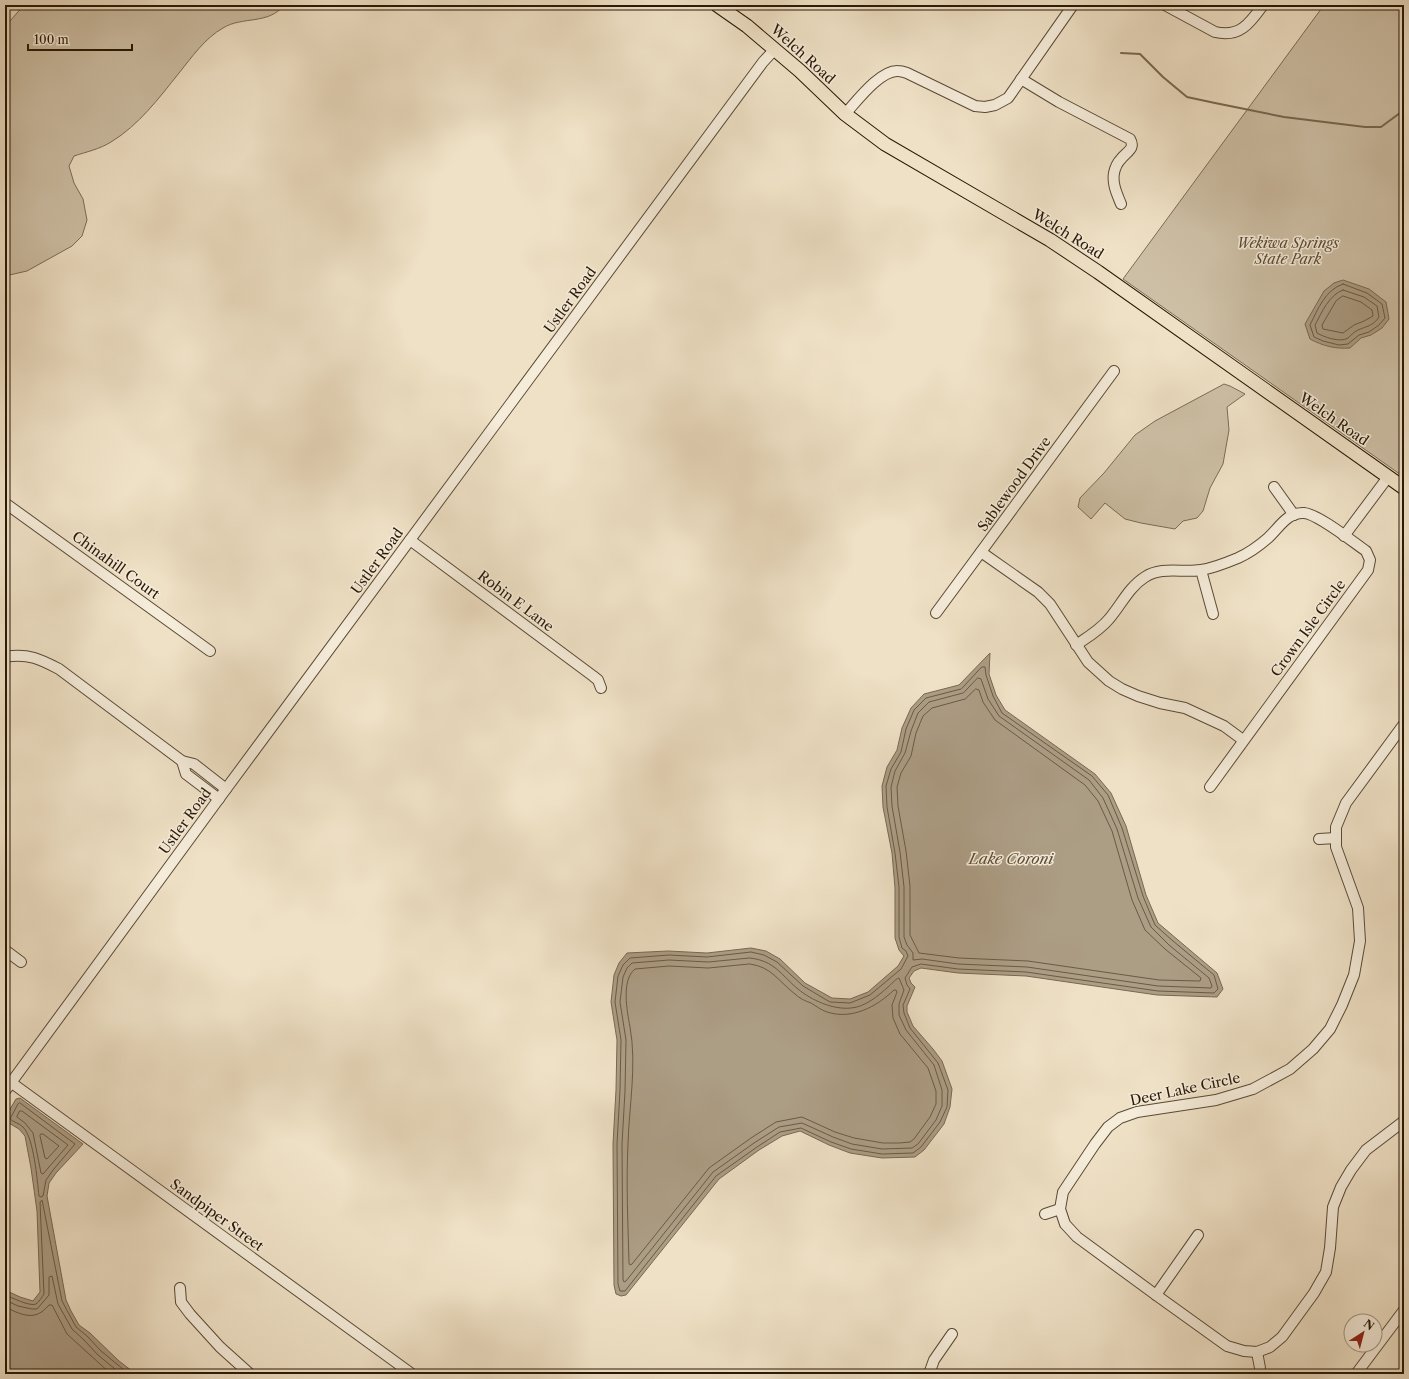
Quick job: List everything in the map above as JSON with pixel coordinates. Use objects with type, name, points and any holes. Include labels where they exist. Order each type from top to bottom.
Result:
[{"type":"main road","name":"Welch Road","points":[[721,6],[775,49],[845,114],[885,144],[1043,236],[1074,256],[1404,488]]},
{"type":"street","points":[[845,114],[879,78],[896,71],[907,73],[970,104],[980,107],[995,105],[1004,101],[1011,94],[1073,5]]},
{"type":"street","points":[[1165,5],[1215,32],[1224,33],[1238,31],[1246,26],[1253,20],[1263,5]]},
{"type":"street","name":"Ustler Road","points":[[7,1084],[763,62],[775,49]]},
{"type":"street","points":[[1021,79],[1059,102],[1130,139],[1132,142],[1131,149],[1119,161],[1114,174],[1114,183],[1121,204]]},
{"type":"street","name":"Sablewood Drive","points":[[936,613],[1114,371]]},
{"type":"street","points":[[1344,536],[1388,477]]},
{"type":"street","points":[[1076,645],[1096,632],[1109,619],[1135,586],[1144,578],[1155,572],[1201,570],[1222,565],[1241,557],[1269,537],[1284,520],[1294,515],[1274,487]]},
{"type":"street","name":"Chinahill Court","points":[[5,503],[210,651]]},
{"type":"street","name":"Crown Isle Circle","points":[[1210,787],[1368,570],[1370,560],[1366,551],[1314,516],[1304,513],[1294,515]]},
{"type":"street","name":"Robin E Lane","points":[[410,540],[593,676],[598,680],[601,688]]},
{"type":"street","points":[[981,552],[1038,592],[1050,604],[1088,662],[1099,673],[1122,689],[1160,703],[1185,708],[1224,726],[1243,740]]},
{"type":"street","points":[[1201,570],[1213,614]]},
{"type":"street","points":[[5,657],[25,655],[40,659],[60,669],[182,761],[194,764],[226,789]]},
{"type":"street","name":"Deer Lake Circle","points":[[1060,1209],[1063,1192],[1108,1127],[1120,1118],[1137,1112],[1216,1100],[1253,1089],[1290,1069],[1312,1049],[1330,1029],[1342,1005],[1354,975],[1360,941],[1358,908],[1336,847],[1336,827],[1346,803],[1404,724]]},
{"type":"street","points":[[182,761],[186,774],[219,799]]},
{"type":"street","points":[[197,783],[205,772]]},
{"type":"street","points":[[1319,840],[1336,838]]},
{"type":"street","points":[[5,950],[21,962]]},
{"type":"street","name":"Sandpiper Street","points":[[7,1084],[412,1374]]},
{"type":"street","points":[[1045,1214],[1060,1209],[1065,1224],[1077,1237],[1156,1295],[1227,1346],[1244,1351],[1257,1352],[1270,1347],[1282,1337],[1314,1294],[1326,1272],[1330,1248],[1333,1206],[1341,1187],[1351,1170],[1366,1150],[1404,1121]]},
{"type":"street","points":[[1156,1295],[1198,1235]]},
{"type":"street","points":[[180,1288],[181,1302],[190,1314],[220,1347],[250,1374]]},
{"type":"street","points":[[1356,1374],[1404,1310]]},
{"type":"street","points":[[929,1374],[934,1360],[952,1334]]},
{"type":"street","points":[[1257,1352],[1260,1368]]},
{"type":"green space","points":[[24,5],[284,5],[271,15],[263,18],[230,24],[216,32],[199,48],[156,101],[131,128],[107,144],[74,156],[69,166],[74,183],[83,199],[87,220],[82,236],[72,246],[27,271],[5,276],[5,30],[10,21]]},
{"type":"green space","name":"Wekiwa Springs State Park","points":[[1324,5],[1404,5],[1404,477],[1123,279]]},
{"type":"green space","points":[[1224,384],[1245,394],[1227,407],[1229,430],[1223,464],[1210,488],[1203,511],[1197,518],[1183,521],[1175,529],[1125,519],[1105,503],[1091,519],[1078,507],[1080,498],[1104,473],[1135,435],[1155,421]]},
{"type":"water","points":[[1343,280],[1369,289],[1386,302],[1389,319],[1382,328],[1371,335],[1361,338],[1350,348],[1339,348],[1320,344],[1310,339],[1305,324],[1324,291],[1334,283]]},
{"type":"water","name":"Lake Coroni","points":[[990,653],[989,674],[996,695],[1005,710],[1095,774],[1111,793],[1126,826],[1146,895],[1158,923],[1217,973],[1223,989],[1217,997],[1157,995],[1026,976],[958,973],[921,968],[914,971],[909,978],[915,987],[907,1006],[907,1012],[913,1026],[942,1061],[952,1089],[950,1107],[944,1124],[924,1150],[915,1157],[882,1158],[850,1153],[800,1131],[782,1136],[759,1150],[719,1179],[626,1295],[621,1296],[616,1294],[614,1285],[613,1144],[617,1040],[611,1002],[614,975],[619,963],[627,953],[668,951],[707,953],[751,948],[766,951],[780,959],[805,983],[832,998],[850,999],[868,992],[898,966],[904,956],[899,950],[895,938],[895,888],[892,853],[883,807],[882,786],[887,767],[897,750],[902,728],[911,708],[924,694],[959,685]]},
{"type":"water","points":[[20,1098],[83,1144],[56,1173],[49,1183],[47,1196],[66,1300],[79,1325],[90,1333],[119,1361],[136,1374],[5,1374],[5,1290],[33,1301],[40,1292],[37,1211],[25,1136],[19,1129],[7,1122],[6,1116],[16,1099]]},
{"type":"waterway","points":[[1121,53],[1140,54],[1163,77],[1187,97],[1284,117],[1365,127],[1381,127],[1404,110]]}]
